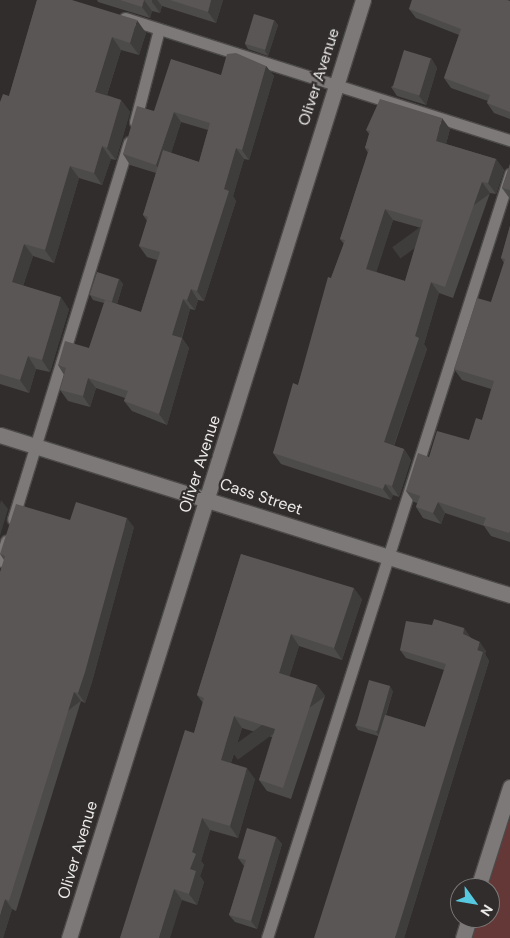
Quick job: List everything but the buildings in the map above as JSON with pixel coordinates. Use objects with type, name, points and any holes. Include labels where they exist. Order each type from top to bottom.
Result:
[{"type":"street","name":"Oliver Avenue","points":[[69,938],[208,499],[335,84],[363,0]]},
{"type":"street","name":"Cass Street","points":[[0,435],[510,595]]},
{"type":"street","points":[[481,878],[510,787]]},
{"type":"lane","points":[[113,14],[510,140]]},
{"type":"lane","points":[[0,561],[135,123],[159,28]]},
{"type":"lane","points":[[266,938],[390,557],[510,174]]},
{"type":"shaded area","points":[[510,818],[510,938],[472,938],[475,928],[500,928],[500,878],[490,878]]}]
